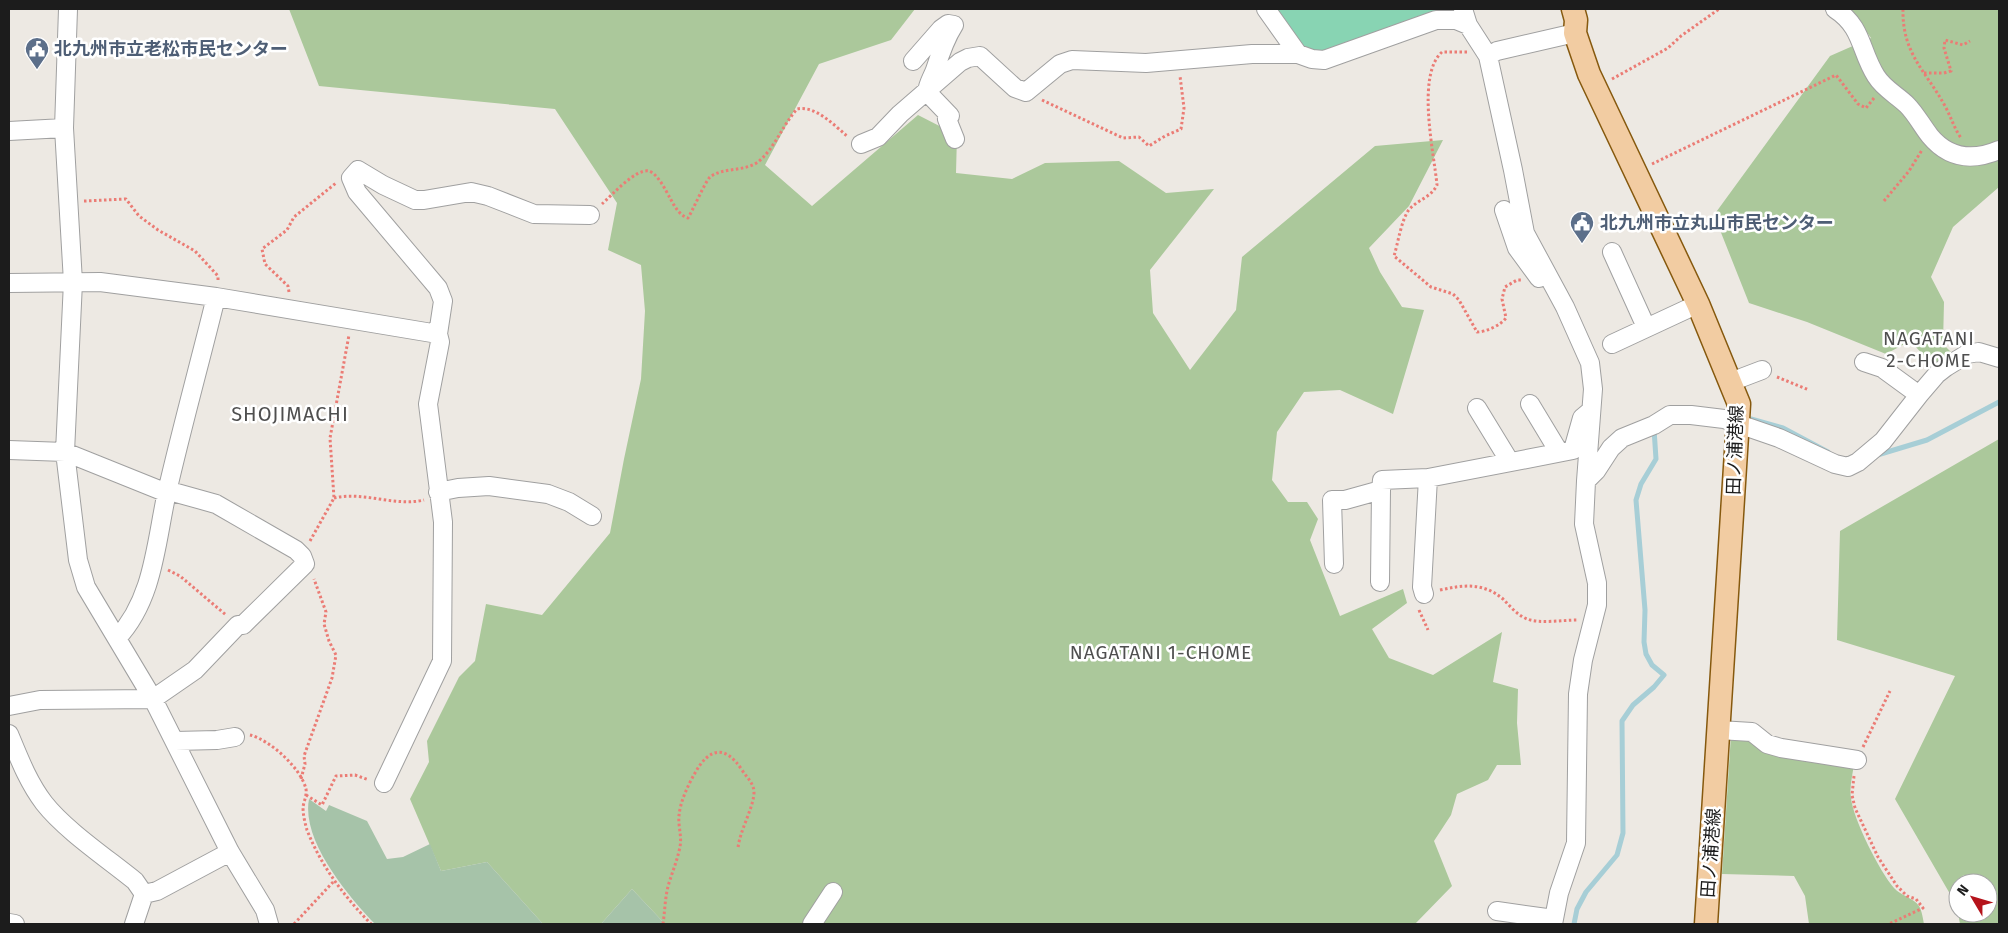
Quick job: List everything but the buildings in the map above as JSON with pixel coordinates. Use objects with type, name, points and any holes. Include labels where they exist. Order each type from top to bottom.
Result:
[{"type":"main road","name":"田ノ浦港線","points":[[1574,9],[1576,20],[1575,33],[1589,74],[1698,304],[1739,404],[1706,924]]},
{"type":"street","points":[[68,9],[64,128],[73,282],[65,452],[78,560],[86,587],[153,699],[230,852],[265,910],[269,924]]},
{"type":"street","points":[[1266,9],[1298,54]]},
{"type":"street","points":[[1835,9],[1846,16],[1856,28],[1877,78],[1908,106],[1931,138],[1953,153],[1966,157],[1976,158],[1999,150]]},
{"type":"street","points":[[861,144],[878,137],[900,114],[960,62],[968,58],[980,56],[1015,88],[1026,92],[1060,64],[1072,60],[1123,63],[1240,54],[1298,54],[1312,59],[1324,60],[1436,20],[1456,20],[1466,17],[1486,53],[1513,170],[1525,233],[1565,307],[1590,363],[1593,389],[1584,524],[1597,583],[1598,605],[1584,660],[1578,694],[1576,843],[1559,893],[1554,922],[1496,911]]},
{"type":"street","points":[[913,61],[941,29],[948,24],[954,25],[928,81],[927,92],[950,116],[947,119],[955,139]]},
{"type":"street","points":[[1486,53],[1575,33]]},
{"type":"street","points":[[9,131],[64,128]]},
{"type":"street","points":[[384,783],[442,661],[443,522],[428,404],[440,342],[438,334],[444,301],[438,288],[357,192],[351,178],[358,170],[383,185],[415,200],[470,192],[488,196],[534,214],[590,215]]},
{"type":"street","points":[[1504,210],[1517,248],[1560,308],[1565,307]]},
{"type":"street","points":[[1612,252],[1646,327]]},
{"type":"street","points":[[9,283],[100,282],[216,297],[438,334]]},
{"type":"street","points":[[117,638],[126,629],[137,609],[150,578],[167,493],[216,297]]},
{"type":"street","points":[[1612,344],[1698,304]]},
{"type":"street","points":[[1586,481],[1596,471],[1611,448],[1622,438],[1654,425],[1670,416],[1691,415],[1724,419],[1779,438],[1836,464],[1848,467],[1858,462],[1883,441],[1937,374],[1967,354],[1979,352],[1999,358]]},
{"type":"street","points":[[1864,362],[1882,368],[1919,395]]},
{"type":"street","points":[[1741,378],[1762,370]]},
{"type":"street","points":[[1530,404],[1559,452]]},
{"type":"street","points":[[1476,408],[1510,462]]},
{"type":"street","points":[[1380,582],[1382,480],[1428,478],[1574,450],[1582,418],[1593,409]]},
{"type":"street","points":[[9,450],[65,452],[167,493],[173,492],[216,504],[296,550],[304,560],[243,625],[238,625],[195,670],[153,699],[40,700],[9,706]]},
{"type":"street","points":[[1424,594],[1422,587],[1428,478]]},
{"type":"street","points":[[439,495],[458,488],[489,486],[548,494],[574,504],[592,516]]},
{"type":"street","points":[[1334,564],[1332,500],[1345,500],[1381,490]]},
{"type":"street","points":[[1719,730],[1752,732],[1767,744],[1781,748],[1857,760]]},
{"type":"street","points":[[9,734],[27,777],[45,803],[60,820],[135,881],[144,894]]},
{"type":"street","points":[[175,742],[235,737]]},
{"type":"street","points":[[144,894],[157,892],[230,852]]},
{"type":"street","points":[[812,924],[833,892]]},
{"type":"street","points":[[134,924],[144,894]]},
{"type":"street","points":[[9,923],[15,924]]},
{"type":"path","points":[[1605,83],[1668,48],[1681,36],[1719,9]]},
{"type":"path","points":[[1903,9],[1904,26],[1914,59],[1945,106],[1965,144],[1966,157]]},
{"type":"path","points":[[1924,73],[1951,71],[1944,48],[1946,40],[1963,45],[1970,41]]},
{"type":"path","points":[[1486,53],[1442,52],[1436,57],[1430,76],[1428,96],[1437,186],[1430,194],[1414,204],[1408,212],[1394,256],[1431,288],[1453,294],[1459,300],[1477,332],[1482,332],[1503,322],[1506,318],[1502,299],[1505,287],[1517,280],[1526,280]]},
{"type":"path","points":[[1026,92],[1123,138],[1139,137],[1149,146],[1181,129],[1184,99],[1178,60]]},
{"type":"path","points":[[1645,168],[1836,75],[1858,104],[1866,108],[1875,97],[1903,109],[1908,106]]},
{"type":"path","points":[[590,215],[628,180],[646,171],[651,172],[676,208],[683,216],[688,218],[710,178],[718,174],[744,169],[756,163],[766,154],[797,109],[803,108],[819,114],[850,138],[861,144]]},
{"type":"path","points":[[1884,201],[1910,171],[1931,138]]},
{"type":"path","points":[[291,310],[288,286],[265,264],[262,249],[287,230],[294,217],[345,176],[354,174]]},
{"type":"path","points":[[68,202],[126,199],[140,216],[158,230],[195,251],[218,276],[216,297]]},
{"type":"path","points":[[301,779],[305,764],[304,756],[332,678],[336,655],[324,624],[326,612],[304,560],[334,498],[330,438],[350,332],[346,320]]},
{"type":"path","points":[[1762,370],[1809,390]]},
{"type":"path","points":[[334,498],[342,496],[414,503],[439,495]]},
{"type":"path","points":[[153,564],[180,576],[238,625]]},
{"type":"path","points":[[1428,630],[1418,608],[1419,601],[1424,594],[1463,585],[1476,587],[1495,594],[1524,618],[1533,621],[1593,622]]},
{"type":"path","points":[[1889,924],[1923,908],[1916,899],[1907,896],[1897,886],[1878,857],[1862,825],[1852,795],[1857,760],[1890,691]]},
{"type":"path","points":[[235,737],[247,734],[260,738],[288,759],[306,787],[303,810],[308,831],[334,882],[371,924]]},
{"type":"path","points":[[663,924],[666,897],[681,842],[679,817],[682,803],[695,774],[713,753],[719,751],[730,755],[737,762],[751,781],[754,790],[753,800],[739,839],[738,848]]},
{"type":"path","points":[[306,795],[322,805],[336,776],[355,775],[378,784],[384,783]]},
{"type":"path","points":[[294,924],[334,882]]},
{"type":"green space","points":[[289,9],[915,9],[891,40],[819,64],[765,165],[812,206],[918,115],[957,135],[956,173],[1012,179],[1045,163],[1119,161],[1166,193],[1214,189],[1150,270],[1153,313],[1190,370],[1236,310],[1242,257],[1375,146],[1443,140],[1409,206],[1369,248],[1380,272],[1402,307],[1424,310],[1393,414],[1340,390],[1304,392],[1277,432],[1272,480],[1288,502],[1307,502],[1318,519],[1310,540],[1340,616],[1403,589],[1407,603],[1372,629],[1389,658],[1433,675],[1502,632],[1493,682],[1518,689],[1517,723],[1521,765],[1497,765],[1488,780],[1457,794],[1451,815],[1434,841],[1452,886],[1415,924],[665,924],[632,889],[601,924],[543,924],[487,862],[441,871],[410,799],[429,762],[427,741],[459,677],[475,661],[486,604],[542,615],[610,533],[641,379],[645,311],[641,265],[608,250],[617,203],[555,109],[319,86]]},
{"type":"green space","points":[[1264,9],[1446,9],[1359,42],[1320,53],[1302,50]]},
{"type":"green space","points":[[1850,9],[1999,9],[1999,187],[1953,227],[1931,277],[1944,302],[1943,344],[1953,354],[1935,367],[1910,341],[1886,354],[1807,322],[1749,303],[1714,215],[1830,56],[1871,38]]},
{"type":"green space","points":[[1999,439],[1999,924],[1960,923],[1998,923],[1998,873],[1948,873],[1948,890],[1895,799],[1955,676],[1837,640],[1840,531]]},
{"type":"green space","points":[[1731,735],[1854,763],[1851,785],[1853,807],[1868,845],[1894,888],[1919,906],[1924,924],[1809,924],[1805,896],[1794,876],[1722,874]]},
{"type":"green space","points":[[309,799],[326,811],[329,805],[367,821],[387,859],[403,857],[430,844],[441,871],[487,862],[543,924],[375,924],[340,883],[319,849],[308,815]]},
{"type":"green space","points":[[632,889],[665,924],[601,924]]},
{"type":"waterway","points":[[1874,456],[1927,440],[1999,402]]},
{"type":"waterway","points":[[1751,419],[1783,428],[1828,452]]},
{"type":"waterway","points":[[1574,924],[1577,909],[1586,892],[1617,855],[1623,833],[1622,721],[1633,705],[1654,687],[1664,675],[1652,665],[1646,654],[1644,642],[1645,610],[1636,500],[1641,484],[1656,459],[1654,429]]},
{"type":"place","name":"北九州市立老松市民センター","points":[[37,70]]},
{"type":"place","name":"北九州市立丸山市民センター","points":[[1582,244]]},
{"type":"district","name":"NAGATANI 2-CHOME","points":[[1929,349]]},
{"type":"district","name":"SHOJIMACHI","points":[[290,414]]},
{"type":"district","name":"NAGATANI 1-CHOME","points":[[1161,652]]}]
